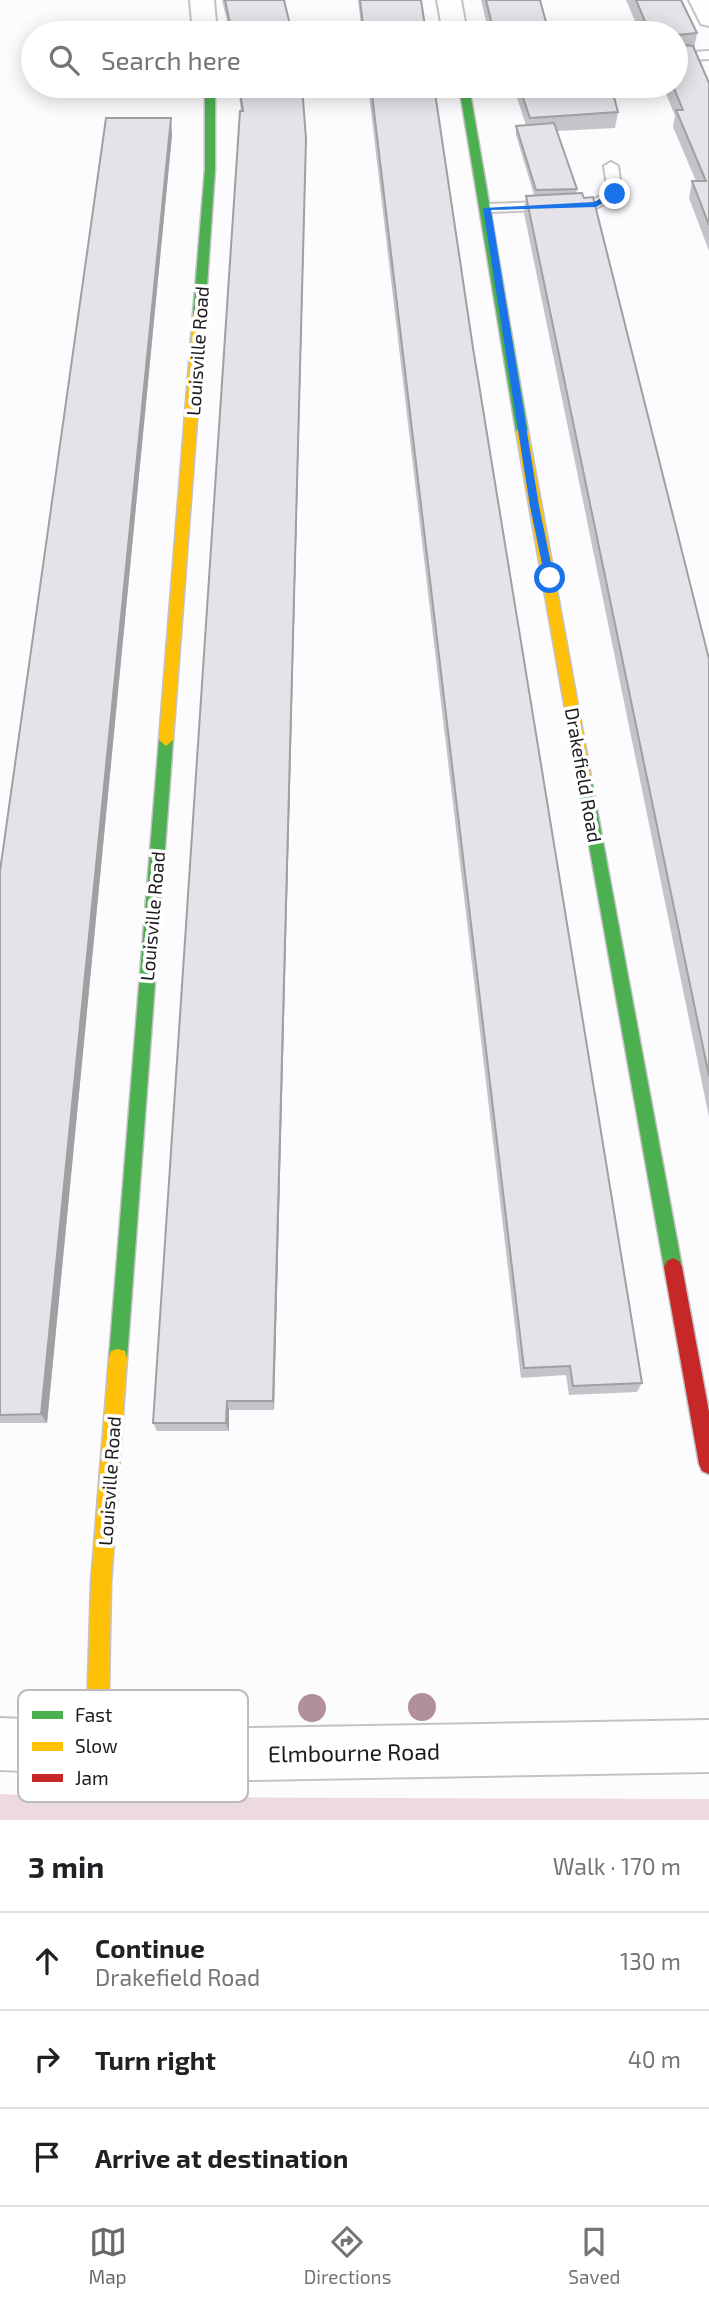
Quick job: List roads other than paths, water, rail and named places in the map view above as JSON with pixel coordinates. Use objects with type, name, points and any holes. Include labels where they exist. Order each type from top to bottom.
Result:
[{"type":"street","points":[[202,0],[204,21]]},
{"type":"street","points":[[449,0],[453,21]]},
{"type":"street","points":[[701,0],[709,19]]},
{"type":"street","name":"Louisville Road","points":[[98,1690],[101,1583],[210,169],[210,98]]},
{"type":"street","name":"Drakefield Road","points":[[466,98],[487,208],[535,506],[709,1464]]},
{"type":"street","name":"Elmbourne Road","points":[[0,1744],[18,1744]]},
{"type":"street","name":"Elmbourne Road","points":[[248,1754],[709,1746]]},
{"type":"lane","points":[[688,56],[709,55]]},
{"type":"lane","points":[[487,208],[596,204],[615,194],[611,166]]}]
